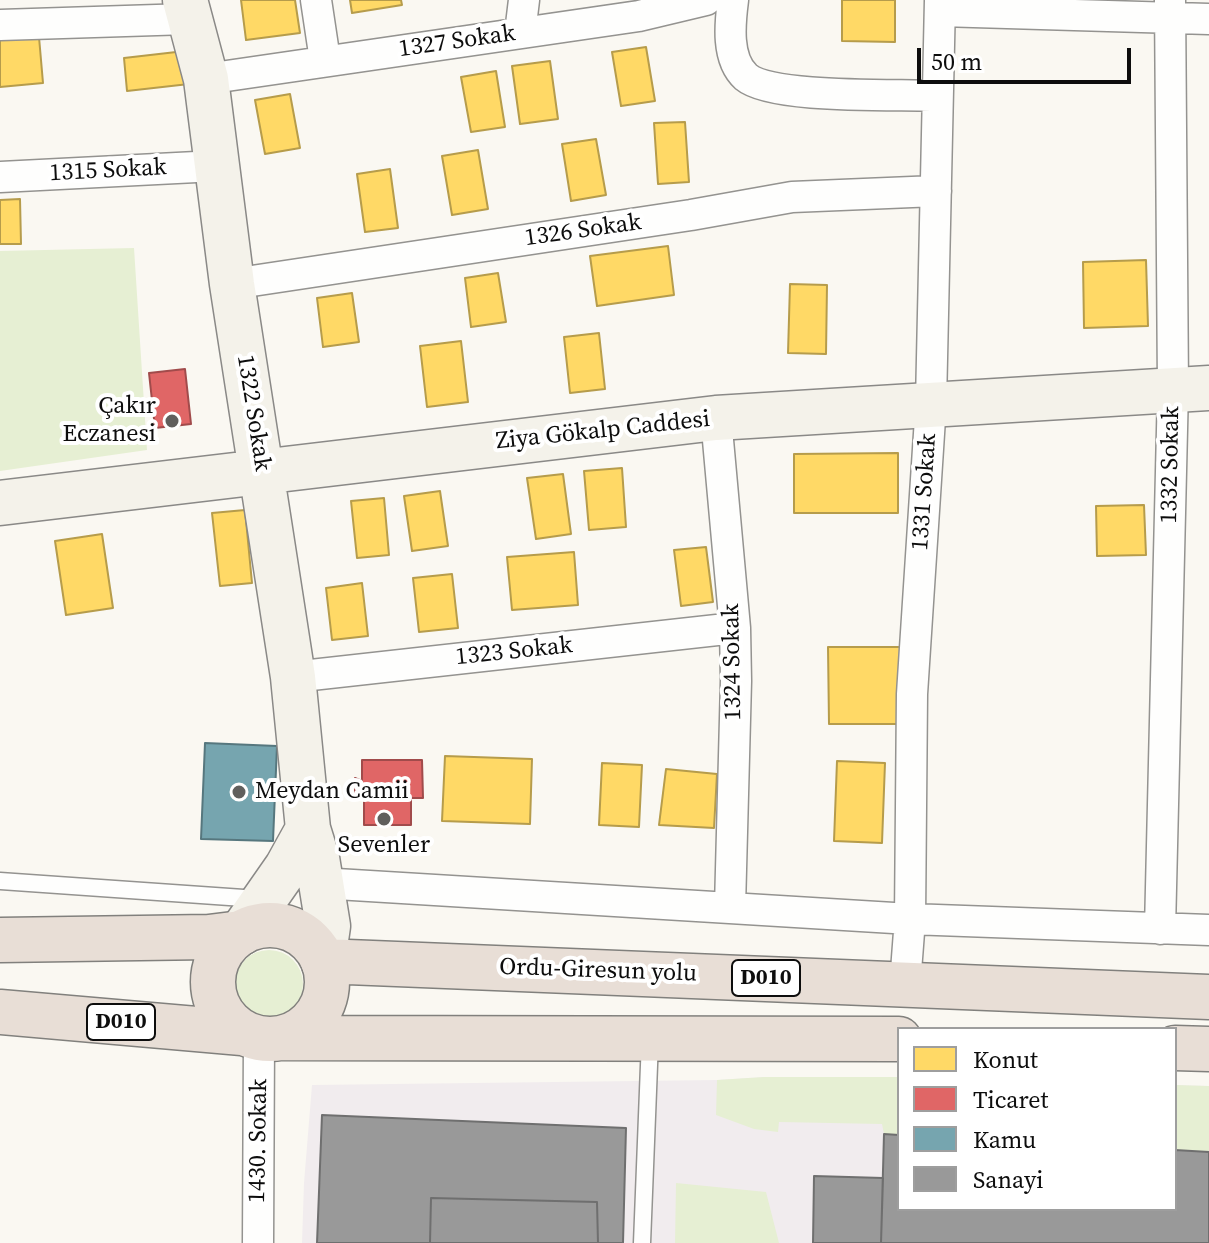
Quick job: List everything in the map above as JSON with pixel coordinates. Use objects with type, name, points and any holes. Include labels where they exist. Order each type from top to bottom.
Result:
[{"type":"highway","points":[[0,940],[209,937],[252,916]]},
{"type":"highway","points":[[252,916],[259,926],[284,927],[306,938],[323,961],[327,983],[321,1007],[305,1027],[261,1037],[223,1015],[213,991],[213,974],[218,958],[252,916]]},
{"type":"highway","name":"Ordu-Giresun yolu","points":[[323,961],[1209,997]]},
{"type":"highway","name":"D010","points":[[0,1012],[261,1037],[897,1039]]},
{"type":"highway","points":[[1177,1048],[1209,1049]]},
{"type":"street","points":[[316,0],[325,60]]},
{"type":"street","points":[[520,33],[524,0]]},
{"type":"street","name":"1327 Sokak","points":[[206,79],[639,16],[706,0]]},
{"type":"street","points":[[733,0],[730,26],[734,60],[747,78],[781,90],[937,96]]},
{"type":"street","points":[[940,6],[1170,9],[1209,19]]},
{"type":"street","name":"1331 Sokak","points":[[905,984],[910,919],[912,694],[931,403],[940,6]]},
{"type":"street","name":"1332 Sokak","points":[[1160,929],[1191,388],[1170,9]]},
{"type":"street","points":[[0,25],[187,10]]},
{"type":"street","name":"1322 Sokak","points":[[187,10],[206,79],[232,284],[293,677],[308,829],[317,858],[328,926],[323,961]]},
{"type":"street","name":"1315 Sokak","points":[[0,177],[216,166]]},
{"type":"street","name":"1326 Sokak","points":[[232,284],[792,197],[936,191]]},
{"type":"street","name":"Ziya Gökalp Caddesi","points":[[0,503],[716,418],[1191,388]]},
{"type":"street","name":"1324 Sokak","points":[[716,418],[735,628],[730,907]]},
{"type":"street","name":"1323 Sokak","points":[[293,677],[735,628]]},
{"type":"street","points":[[252,916],[287,867],[308,829]]},
{"type":"street","points":[[320,883],[910,919],[1209,930]]},
{"type":"street","name":"1430. Sokak","points":[[258,1243],[261,1037]]},
{"type":"lane","points":[[0,881],[252,916]]},
{"type":"lane","points":[[642,1243],[650,1039]]},
{"type":"shaded area","points":[[897,1077],[897,1211],[1177,1211],[1177,1085],[1209,1086],[1209,1243],[302,1243],[312,1085]]},
{"type":"green space","points":[[134,248],[147,450],[0,471],[0,251]]},
{"type":"green space","points":[[269,950],[293,960],[303,984],[293,1008],[269,1018],[245,1008],[235,984],[245,960]]},
{"type":"green space","points":[[897,1077],[897,1135],[884,1134],[882,1124],[779,1122],[778,1132],[754,1129],[716,1115],[717,1080]]},
{"type":"green space","points":[[1177,1085],[1209,1086],[1209,1152],[1177,1150]]},
{"type":"green space","points":[[676,1183],[766,1192],[779,1243],[675,1243]]},
{"type":"building: Konut","points":[[241,0],[295,0],[300,33],[246,40]]},
{"type":"building: Konut","points":[[350,0],[401,0],[402,5],[352,13]]},
{"type":"building: Konut","points":[[842,0],[895,0],[895,42],[842,41]]},
{"type":"building: Konut","points":[[39,37],[43,83],[0,87],[0,40]]},
{"type":"building: Konut","points":[[646,47],[655,101],[621,106],[612,52]]},
{"type":"building: Konut","points":[[185,51],[189,84],[127,91],[124,58]]},
{"type":"building: Konut","points":[[550,61],[558,119],[520,124],[512,66]]},
{"type":"building: Konut","points":[[496,71],[505,127],[471,132],[461,77]]},
{"type":"building: Konut","points":[[290,94],[300,148],[265,154],[255,100]]},
{"type":"building: Konut","points":[[685,122],[689,182],[658,184],[654,123]]},
{"type":"building: Konut","points":[[596,139],[606,195],[571,201],[562,144]]},
{"type":"building: Konut","points":[[478,150],[488,209],[452,215],[442,156]]},
{"type":"building: Konut","points":[[390,169],[398,228],[365,232],[357,174]]},
{"type":"building: Konut","points":[[20,199],[21,244],[0,244],[0,200]]},
{"type":"building: Konut","points":[[668,246],[674,295],[597,306],[590,256]]},
{"type":"building: Konut","points":[[1146,260],[1148,326],[1084,328],[1083,262]]},
{"type":"building: Konut","points":[[498,273],[506,322],[471,327],[465,278]]},
{"type":"building: Konut","points":[[790,284],[827,285],[826,354],[788,353]]},
{"type":"building: Konut","points":[[352,293],[359,342],[323,347],[317,298]]},
{"type":"building: Konut","points":[[599,333],[605,389],[570,393],[564,337]]},
{"type":"building: Konut","points":[[461,341],[468,402],[427,407],[420,346]]},
{"type":"building: Konut","points":[[898,453],[898,513],[794,513],[794,454]]},
{"type":"building: Konut","points":[[622,468],[626,527],[589,530],[584,471]]},
{"type":"building: Konut","points":[[563,474],[571,534],[536,539],[527,478]]},
{"type":"building: Konut","points":[[440,491],[448,546],[412,551],[404,496]]},
{"type":"building: Konut","points":[[384,498],[389,555],[357,558],[351,501]]},
{"type":"building: Konut","points":[[1144,505],[1146,555],[1097,556],[1096,506]]},
{"type":"building: Konut","points":[[245,510],[252,583],[220,586],[212,513]]},
{"type":"building: Konut","points":[[102,534],[113,608],[66,615],[55,541]]},
{"type":"building: Konut","points":[[706,547],[713,602],[681,606],[674,550]]},
{"type":"building: Konut","points":[[574,552],[578,605],[512,610],[507,557]]},
{"type":"building: Konut","points":[[452,574],[458,628],[419,632],[413,578]]},
{"type":"building: Konut","points":[[362,583],[368,636],[332,640],[326,588]]},
{"type":"building: Konut","points":[[828,647],[900,647],[900,724],[829,724]]},
{"type":"building: Konut","points":[[445,756],[532,759],[530,824],[442,821]]},
{"type":"building: Konut","points":[[837,761],[885,763],[882,843],[834,841]]},
{"type":"building: Konut","points":[[602,763],[642,765],[639,827],[599,825]]},
{"type":"building: Konut","points":[[666,769],[717,774],[714,828],[659,825]]},
{"type":"building: Ticaret","points":[[185,369],[191,424],[155,428],[149,373]]},
{"type":"building: Ticaret","points":[[362,760],[422,760],[423,798],[411,798],[411,825],[364,825],[364,799],[355,799],[355,778],[362,781]]},
{"type":"building: Kamu","name":"Meydan Camii","points":[[205,743],[277,746],[273,841],[201,839]]},
{"type":"building: Sanayi","points":[[322,1115],[626,1128],[623,1243],[598,1243],[597,1202],[431,1198],[430,1243],[317,1243]]},
{"type":"building: Sanayi","points":[[884,1134],[897,1135],[897,1211],[1177,1211],[1177,1150],[1209,1152],[1209,1243],[881,1243]]},
{"type":"building: Sanayi","points":[[814,1176],[883,1178],[881,1243],[813,1243]]},
{"type":"building: Sanayi","points":[[431,1198],[597,1202],[598,1243],[430,1243]]},
{"type":"place","name":"Çakır Eczanesi","points":[[172,421]]},
{"type":"place","name":"Meydan Camii","points":[[239,792]]},
{"type":"place","name":"Sevenler","points":[[384,819]]}]
